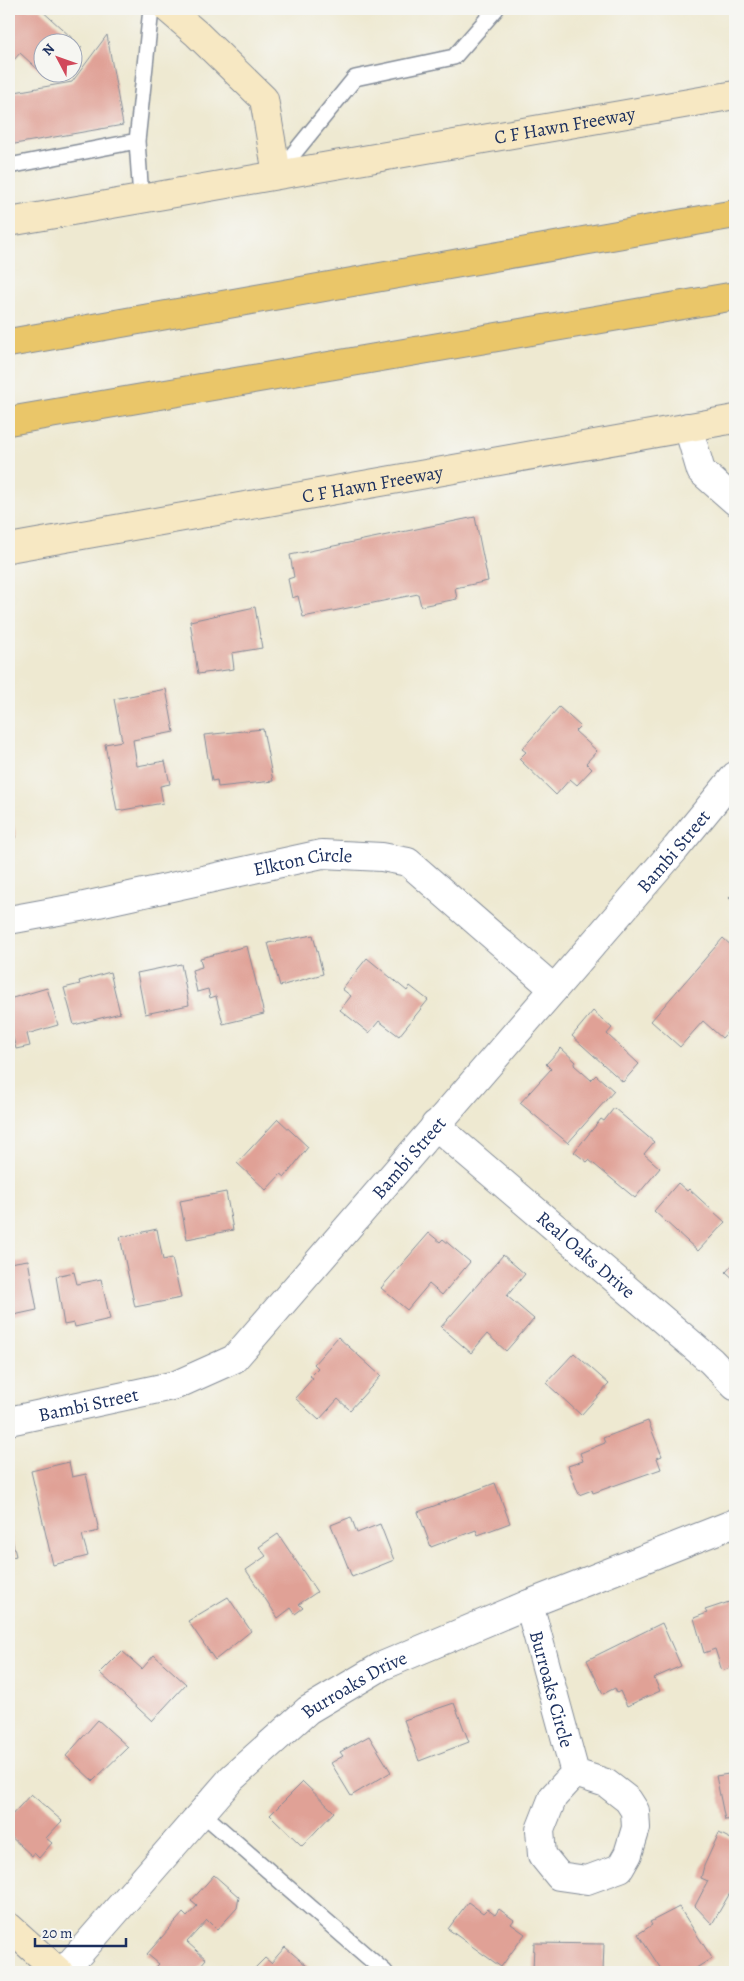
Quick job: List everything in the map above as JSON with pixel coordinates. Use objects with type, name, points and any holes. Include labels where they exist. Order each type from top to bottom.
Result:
[{"type":"highway","points":[[9,343],[735,214]]},
{"type":"highway","points":[[9,421],[735,296]]},
{"type":"main road","points":[[168,9],[198,34],[264,99],[276,174]]},
{"type":"main road","name":"C F Hawn Freeway","points":[[9,222],[735,95]]},
{"type":"main road","name":"C F Hawn Freeway","points":[[9,548],[735,418]]},
{"type":"main road","points":[[9,1927],[61,1972]]},
{"type":"street","points":[[688,427],[701,471],[735,501]]},
{"type":"street","name":"Bambi Street","points":[[9,1421],[176,1385],[234,1359],[676,848],[735,776]]},
{"type":"street","name":"Elkton Circle","points":[[9,920],[89,905],[322,854],[382,857],[408,862],[554,989]]},
{"type":"street","name":"Real Oaks Drive","points":[[436,1125],[711,1361],[735,1386]]},
{"type":"street","name":"Burroaks Drive","points":[[61,1972],[232,1778],[308,1710],[382,1666],[529,1604],[735,1523]]},
{"type":"street","name":"Burroaks Circle","points":[[529,1604],[575,1773]]},
{"type":"lane","points":[[141,198],[137,141],[151,9]]},
{"type":"lane","points":[[276,174],[355,78],[454,57],[496,9]]},
{"type":"lane","points":[[9,166],[137,141]]},
{"type":"lane","points":[[202,1813],[385,1972]]},
{"type":"building","points":[[9,9],[40,9],[65,32],[32,32],[32,64],[20,53],[13,61],[9,58]]},
{"type":"building","points":[[107,35],[123,125],[9,145],[9,93],[82,82],[82,69]]},
{"type":"building","points":[[475,517],[488,581],[455,588],[457,599],[421,606],[418,594],[303,617],[298,596],[292,598],[288,579],[294,577],[290,555]]},
{"type":"building","points":[[255,607],[262,648],[232,653],[234,669],[198,674],[190,621]]},
{"type":"building","points":[[166,689],[174,732],[133,740],[137,766],[165,761],[170,784],[160,786],[163,803],[117,811],[105,744],[122,741],[114,699]]},
{"type":"building","points":[[559,707],[580,726],[575,731],[597,751],[586,763],[592,769],[577,785],[570,779],[556,795],[519,759],[526,752],[522,749]]},
{"type":"building","points":[[263,729],[273,781],[218,787],[217,780],[212,781],[204,735]]},
{"type":"building","points":[[9,805],[16,837],[9,839]]},
{"type":"building","points":[[735,891],[735,904],[729,898]]},
{"type":"building","points":[[313,935],[323,974],[280,986],[268,943]]},
{"type":"building","points":[[723,938],[735,949],[735,1024],[722,1038],[703,1021],[680,1047],[651,1021]]},
{"type":"building","points":[[247,946],[264,1014],[223,1024],[216,996],[210,998],[208,989],[197,992],[192,970],[202,967],[200,958]]},
{"type":"building","points":[[367,958],[407,991],[410,986],[428,1000],[399,1036],[379,1021],[369,1033],[340,1010],[351,996],[342,989]]},
{"type":"building","points":[[181,964],[189,1005],[145,1014],[137,973]]},
{"type":"building","points":[[110,972],[120,1013],[74,1025],[64,988],[80,984],[79,981]]},
{"type":"building","points":[[47,988],[58,1025],[27,1034],[30,1046],[16,1049],[9,1023],[9,999]]},
{"type":"building","points":[[593,1011],[612,1028],[607,1034],[639,1064],[623,1082],[572,1036]]},
{"type":"building","points":[[561,1048],[576,1062],[574,1065],[591,1080],[596,1075],[614,1091],[568,1143],[520,1103],[551,1069],[546,1064]]},
{"type":"building","points":[[614,1108],[654,1142],[644,1154],[660,1168],[635,1198],[589,1160],[587,1162],[574,1152],[601,1119],[604,1121]]},
{"type":"building","points":[[278,1119],[308,1147],[285,1177],[281,1174],[266,1190],[237,1163]]},
{"type":"building","points":[[678,1183],[687,1191],[689,1189],[725,1222],[698,1251],[654,1211]]},
{"type":"building","points":[[226,1192],[233,1230],[187,1239],[180,1201]]},
{"type":"building","points":[[157,1229],[163,1260],[172,1258],[181,1298],[135,1307],[120,1237]]},
{"type":"building","points":[[429,1233],[440,1242],[443,1239],[470,1262],[442,1295],[429,1284],[407,1310],[381,1288]]},
{"type":"building","points":[[503,1255],[525,1274],[507,1296],[534,1319],[506,1351],[487,1334],[471,1353],[441,1327]]},
{"type":"building","points":[[28,1260],[37,1310],[9,1316],[9,1263]]},
{"type":"building","points":[[735,1262],[735,1280],[726,1272]]},
{"type":"building","points":[[74,1272],[77,1284],[101,1279],[110,1319],[75,1327],[74,1323],[64,1325],[56,1276]]},
{"type":"building","points":[[338,1337],[381,1376],[350,1410],[338,1399],[319,1420],[295,1398],[313,1378],[310,1376],[318,1368],[314,1364]]},
{"type":"building","points":[[574,1353],[609,1384],[581,1415],[546,1383]]},
{"type":"building","points":[[648,1421],[662,1456],[657,1458],[661,1469],[593,1493],[592,1490],[579,1495],[568,1466],[583,1461],[580,1453],[605,1443],[603,1438]]},
{"type":"building","points":[[69,1462],[72,1477],[86,1474],[99,1531],[82,1535],[88,1556],[53,1565],[31,1471]]},
{"type":"building","points":[[495,1483],[510,1523],[478,1535],[476,1530],[431,1547],[418,1512]]},
{"type":"building","points":[[351,1517],[357,1533],[380,1524],[394,1560],[352,1577],[331,1525]]},
{"type":"building","points":[[9,1527],[16,1556],[9,1558]]},
{"type":"building","points":[[278,1534],[317,1592],[299,1604],[303,1608],[295,1614],[291,1608],[278,1618],[246,1570],[266,1556],[259,1547]]},
{"type":"building","points":[[228,1597],[251,1631],[215,1660],[188,1621]]},
{"type":"building","points":[[735,1600],[735,1666],[722,1671],[715,1649],[704,1653],[694,1618],[707,1613],[705,1610]]},
{"type":"building","points":[[662,1623],[681,1666],[654,1678],[660,1691],[627,1706],[620,1691],[617,1693],[615,1688],[603,1694],[587,1660]]},
{"type":"building","points":[[122,1651],[142,1669],[154,1655],[186,1684],[152,1721],[100,1673]]},
{"type":"building","points":[[454,1703],[469,1742],[419,1761],[404,1720]]},
{"type":"building","points":[[98,1720],[128,1747],[93,1781],[66,1756]]},
{"type":"building","points":[[369,1736],[391,1772],[351,1796],[331,1763],[343,1756],[340,1752]]},
{"type":"building","points":[[735,1773],[735,1819],[725,1820],[716,1776]]},
{"type":"building","points":[[303,1782],[334,1812],[302,1846],[270,1815]]},
{"type":"building","points":[[31,1794],[62,1821],[46,1838],[52,1843],[39,1858],[34,1853],[32,1856],[9,1835],[9,1818]]},
{"type":"building","points":[[719,1833],[735,1841],[735,1895],[730,1893],[712,1924],[695,1906],[708,1881],[701,1878],[704,1866]]},
{"type":"building","points":[[214,1875],[239,1897],[237,1908],[217,1930],[207,1920],[187,1942],[206,1959],[195,1972],[162,1972],[156,1967],[159,1964],[147,1954],[183,1913],[187,1917],[197,1906],[191,1901]]},
{"type":"building","points":[[468,1902],[483,1913],[487,1909],[495,1915],[499,1909],[514,1920],[511,1924],[525,1934],[501,1967],[448,1929]]},
{"type":"building","points":[[679,1907],[712,1958],[690,1972],[663,1972],[638,1934],[652,1925],[650,1922]]},
{"type":"building","points":[[534,1943],[604,1944],[603,1972],[533,1972]]},
{"type":"building","points":[[285,1947],[314,1972],[255,1972],[253,1970],[265,1958],[271,1963]]},
{"type":"building","points":[[230,1965],[238,1972],[223,1972]]}]
